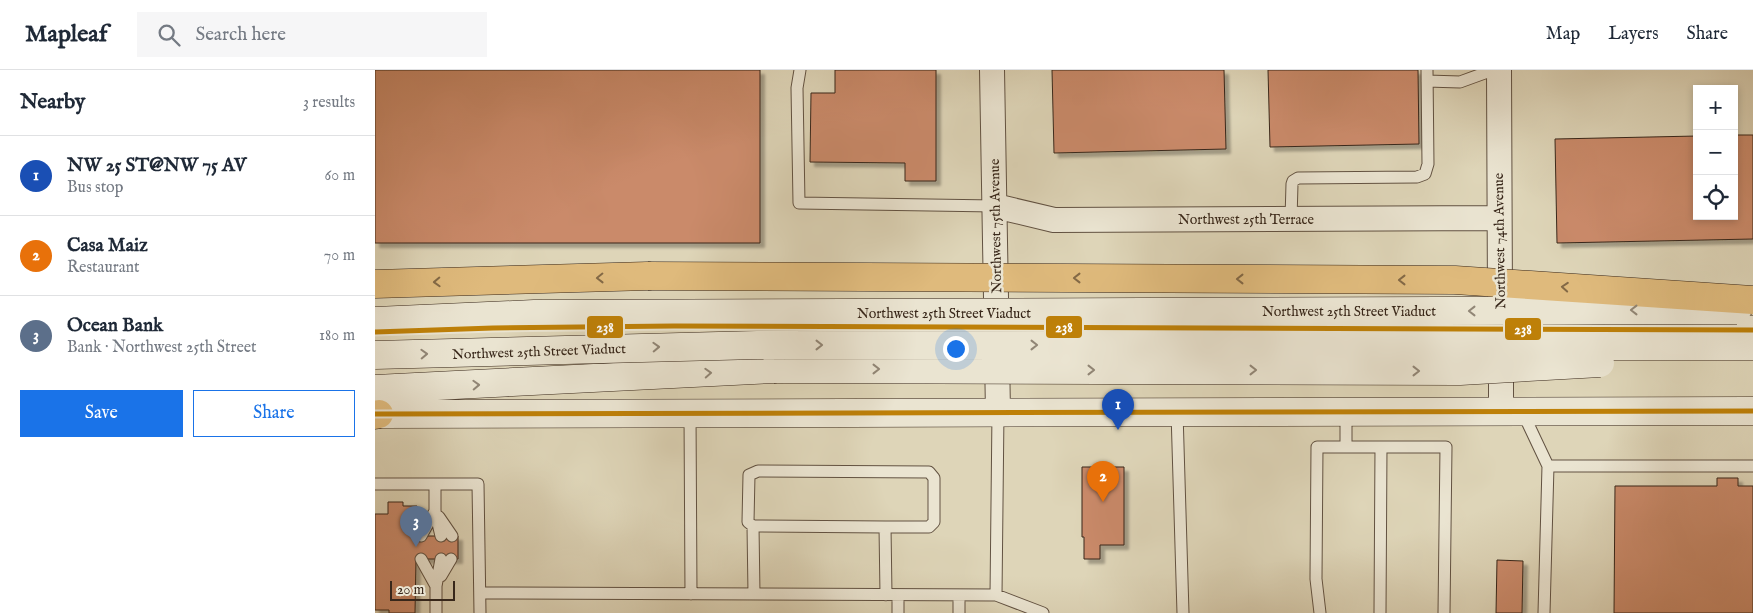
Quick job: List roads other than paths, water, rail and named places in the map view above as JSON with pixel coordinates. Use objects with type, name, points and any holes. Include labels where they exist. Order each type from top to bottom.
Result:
[{"type":"highway","points":[[375,284],[648,276],[1455,280],[1753,300]]},
{"type":"main road","name":"Northwest 25th Street Viaduct","points":[[375,322],[544,314],[1753,310]]},
{"type":"main road","points":[[375,332],[493,328],[673,326],[1753,330]]},
{"type":"main road","name":"Northwest 25th Street Viaduct","points":[[375,355],[757,344],[1753,346]]},
{"type":"main road","points":[[376,408],[774,369],[1460,371],[1753,354]]},
{"type":"main road","points":[[376,408],[690,413],[1753,410]]},
{"type":"street","name":"Northwest 75th Avenue","points":[[992,70],[998,326],[998,412]]},
{"type":"street","name":"Northwest 74th Avenue","points":[[1499,70],[1501,329],[1511,411]]},
{"type":"street","name":"Northwest 25th Terrace","points":[[995,206],[1054,220],[1499,218]]},
{"type":"lane","points":[[800,70],[797,88],[799,204],[995,206]]},
{"type":"lane","points":[[1291,218],[1292,184],[1298,178],[1417,177],[1425,174],[1428,164],[1427,76],[1460,82],[1493,70]]},
{"type":"lane","points":[[1511,411],[1532,435],[1548,466],[1544,613]]},
{"type":"lane","points":[[996,595],[998,412]]},
{"type":"lane","points":[[1177,412],[1183,613]]},
{"type":"lane","points":[[1346,412],[1346,446]]},
{"type":"lane","points":[[690,413],[691,594]]},
{"type":"lane","points":[[1320,613],[1316,579],[1317,446],[1446,447],[1444,613]]},
{"type":"lane","points":[[1380,613],[1381,446]]},
{"type":"lane","points":[[1548,466],[1753,466]]},
{"type":"lane","points":[[759,471],[929,472],[934,478],[934,522],[929,527],[885,527],[753,526],[748,522],[749,475],[759,471]]},
{"type":"lane","points":[[375,484],[477,484],[480,613]]},
{"type":"lane","points":[[435,484],[436,536],[435,511]]},
{"type":"lane","points":[[753,526],[754,594]]},
{"type":"lane","points":[[885,527],[886,595]]},
{"type":"lane","points":[[436,586],[436,559],[436,586],[436,613]]},
{"type":"lane","points":[[481,593],[996,595],[1028,610],[1043,613]]},
{"type":"lane","points":[[898,595],[899,613]]},
{"type":"lane","points":[[959,595],[959,613]]},
{"type":"place","name":"NW 25 ST@NW 75 AV","points":[[1118,430]]},
{"type":"place","name":"Casa Maiz","points":[[1103,502]]},
{"type":"place","name":"Ocean Bank","points":[[416,547]]}]
